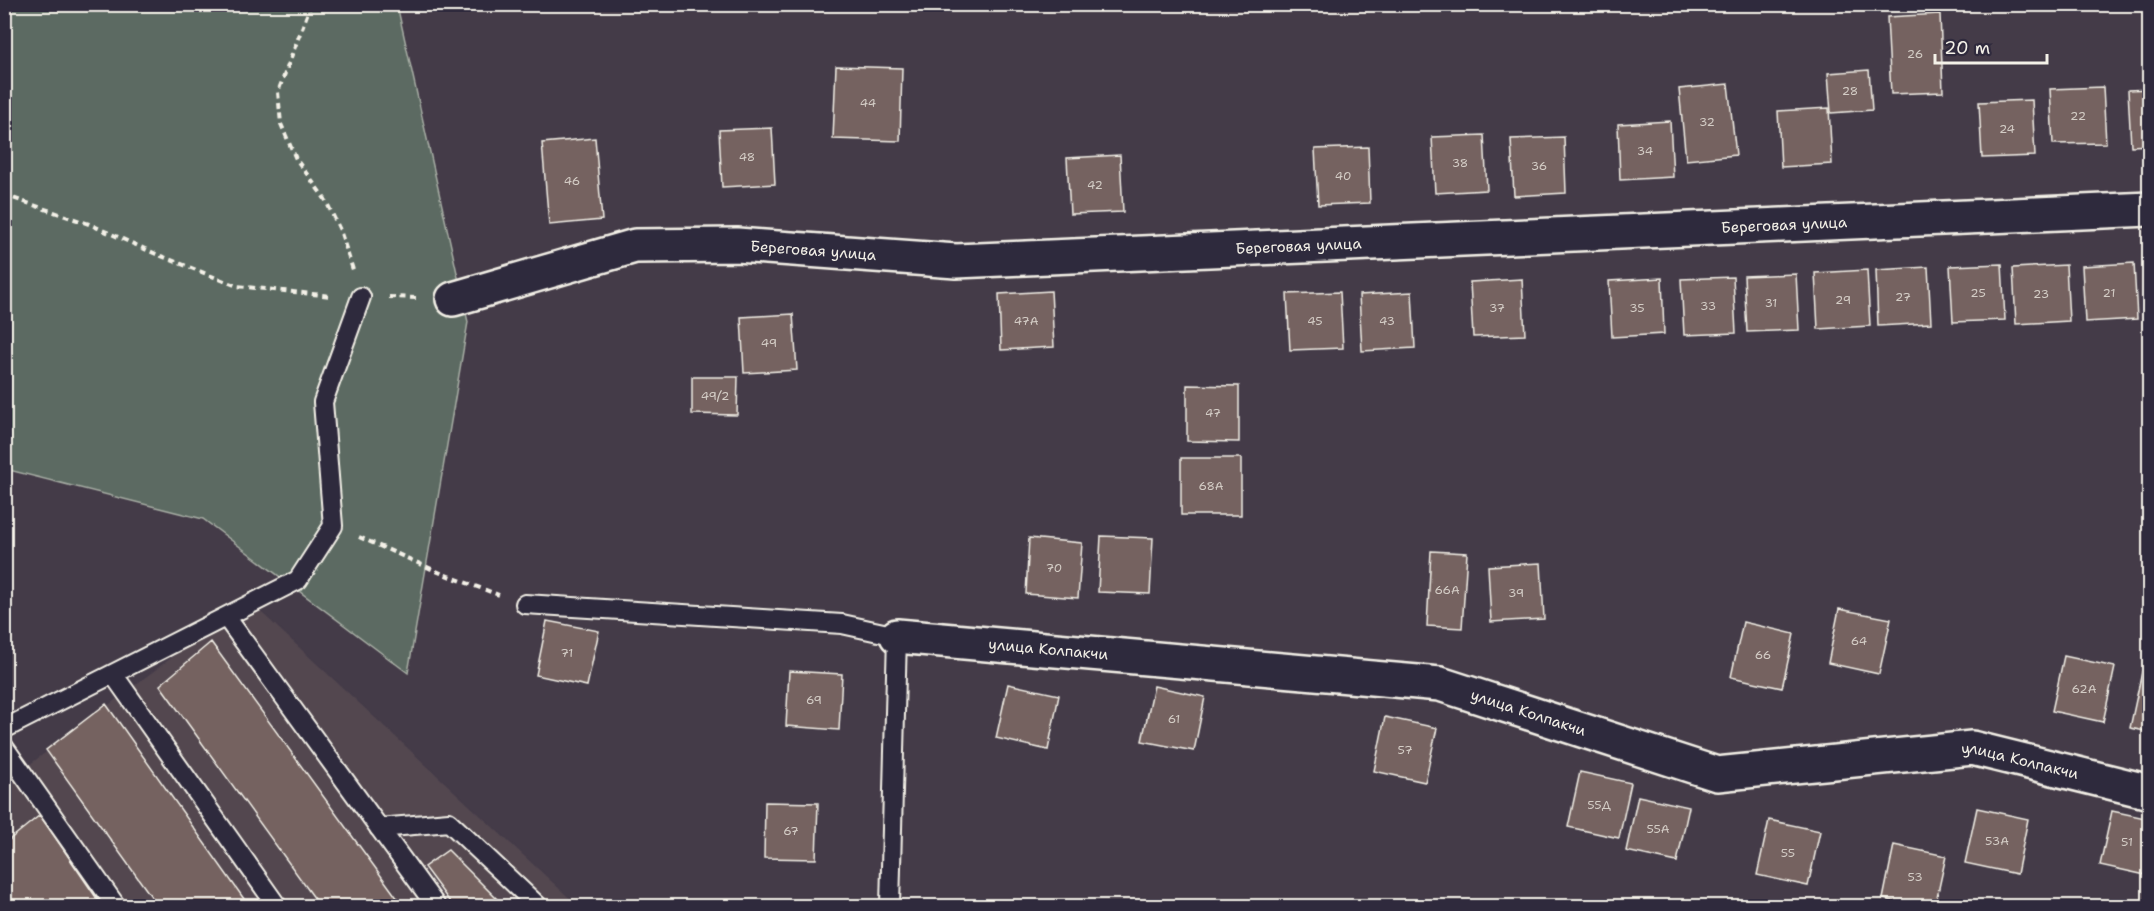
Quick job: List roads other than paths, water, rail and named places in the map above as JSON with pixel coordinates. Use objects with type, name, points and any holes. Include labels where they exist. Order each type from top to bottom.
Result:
[{"type":"street","name":"Береговая улица","points":[[453,299],[635,246],[737,245],[956,261],[2150,209]]},
{"type":"street","name":"улица Колпакчи","points":[[897,636],[1440,684],[1717,774],[1972,748],[2150,792]]},
{"type":"lane","points":[[4,729],[298,580],[333,526],[323,402],[361,297]]},
{"type":"lane","points":[[525,604],[842,624],[897,636],[890,906]]},
{"type":"lane","points":[[226,616],[436,906]]},
{"type":"lane","points":[[113,674],[277,906]]},
{"type":"lane","points":[[4,747],[116,906]]},
{"type":"lane","points":[[379,828],[449,822],[538,906]]}]
